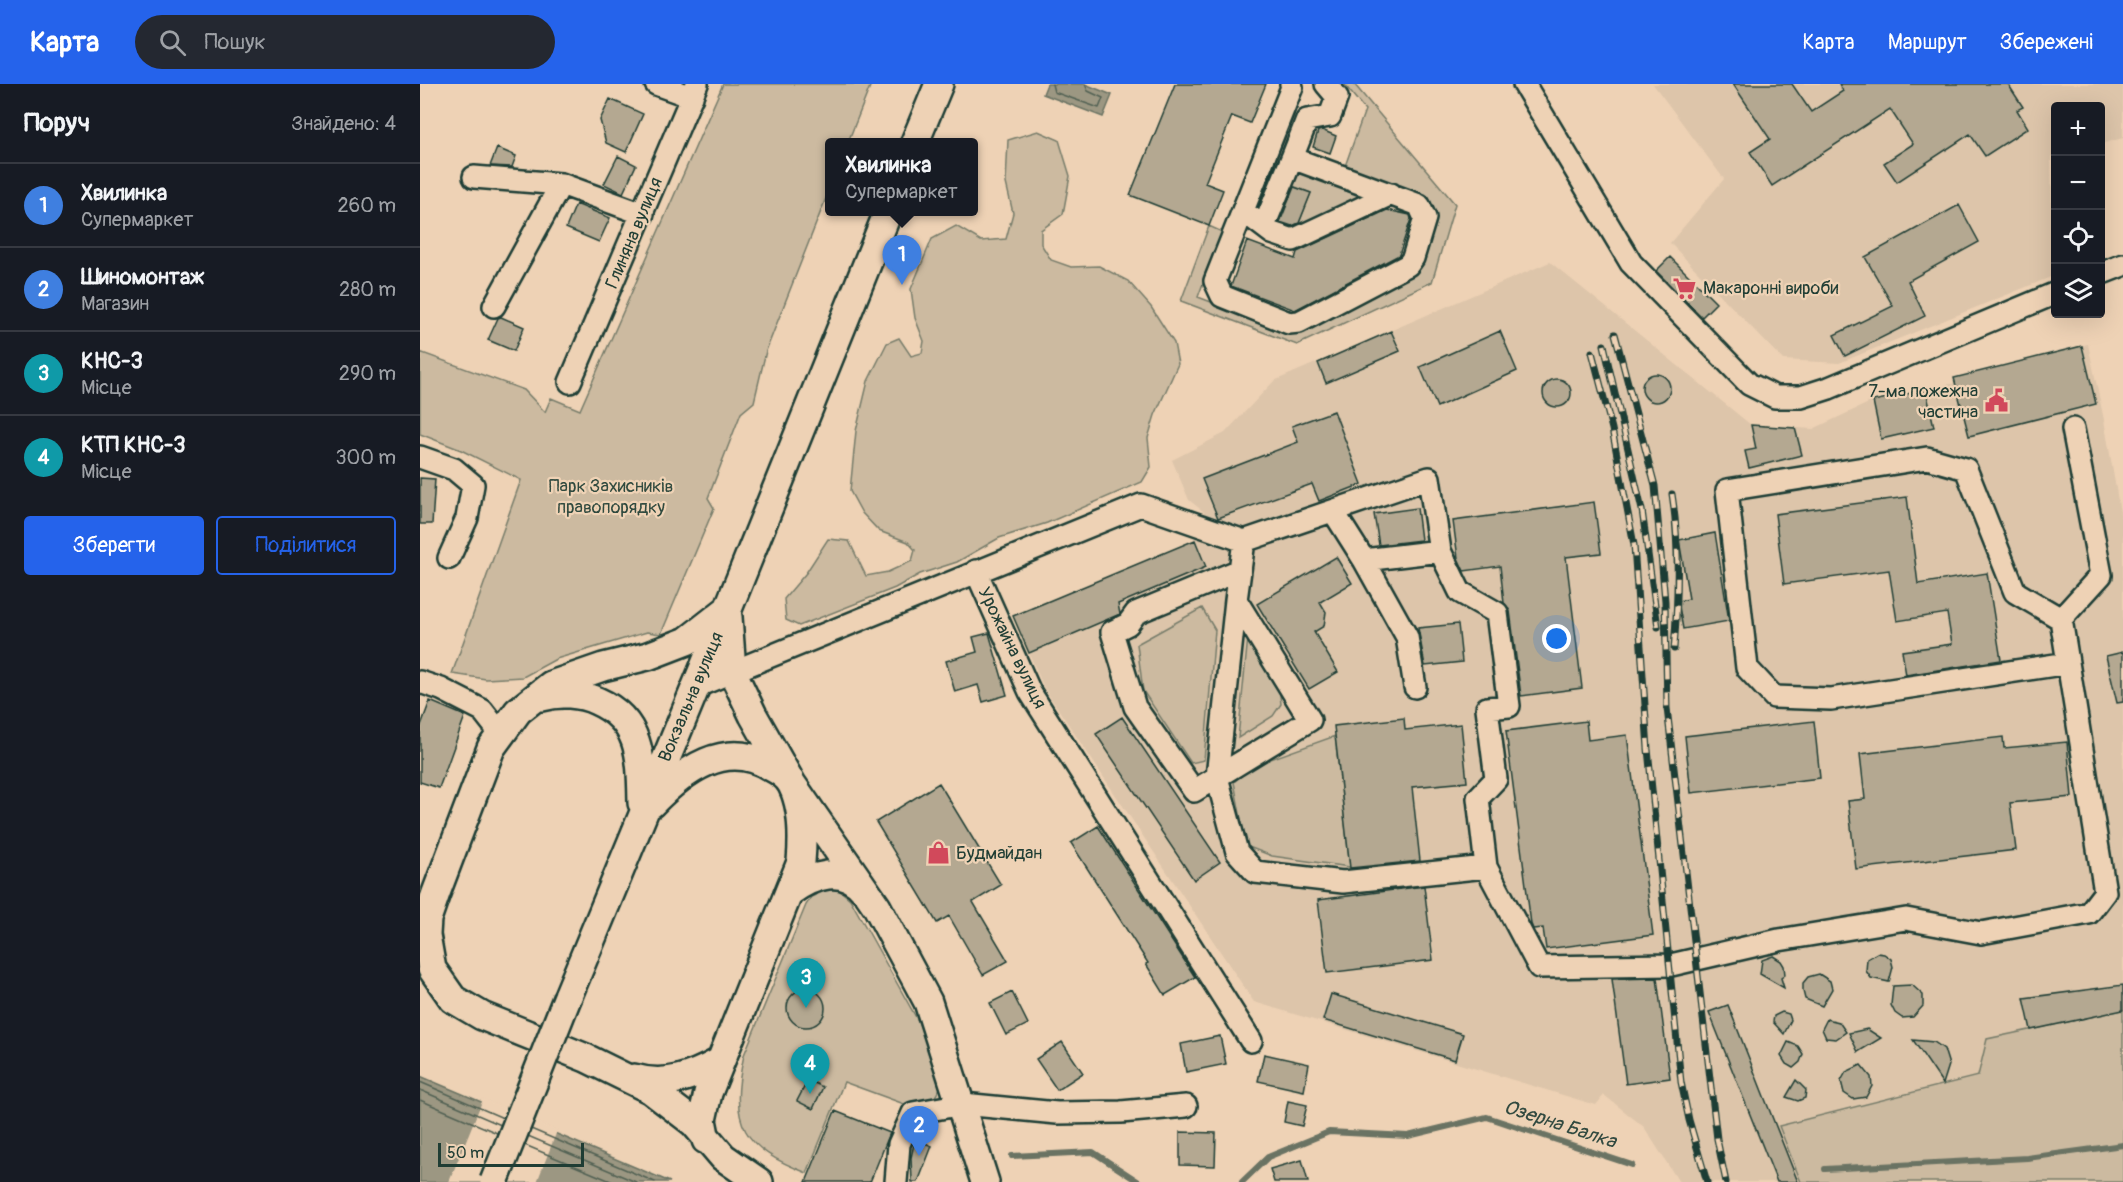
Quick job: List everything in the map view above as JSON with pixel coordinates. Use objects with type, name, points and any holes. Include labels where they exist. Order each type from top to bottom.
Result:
[{"type":"main road","points":[[917,138],[939,84]]},
{"type":"main road","name":"Вокзальна вулиця","points":[[494,1182],[886,216]]},
{"type":"main road","points":[[728,609],[728,644],[732,671],[753,715],[792,784],[877,906],[928,1002],[963,1104],[986,1182]]},
{"type":"main road","points":[[728,609],[687,641],[648,656],[603,667],[551,685],[526,702],[500,733],[491,748],[427,919],[427,951],[432,969],[442,988],[464,1007],[623,1075],[651,1090],[682,1112],[723,1157],[759,1182]]},
{"type":"main road","points":[[526,702],[544,696],[568,694],[588,697],[613,708],[627,722],[635,739],[640,760],[642,814]]},
{"type":"main road","points":[[642,814],[662,793],[698,764],[722,757],[743,756],[764,762],[781,773],[792,784],[801,822],[803,844],[801,862],[792,891],[719,1062],[703,1109],[706,1140]]},
{"type":"main road","points":[[792,891],[813,878],[827,874],[844,876],[860,886],[877,906]]},
{"type":"main road","points":[[623,1075],[644,1081],[664,1082],[697,1074],[719,1062]]},
{"type":"street","points":[[656,84],[694,91]]},
{"type":"street","points":[[1291,84],[1292,87],[1215,280],[1222,296],[1289,323],[1299,322],[1408,265],[1413,258],[1425,218],[1419,205],[1292,158]]},
{"type":"street","points":[[1264,226],[1307,120],[1330,116],[1337,98],[1326,84]]},
{"type":"street","points":[[1524,84],[1631,263],[1749,384],[1775,397],[1801,397],[1829,388],[2051,295]]},
{"type":"street","name":"Глиняна вулиця","points":[[570,382],[694,91]]},
{"type":"street","points":[[474,177],[561,184],[643,214]]},
{"type":"street","points":[[494,306],[561,184]]},
{"type":"street","points":[[1243,211],[1272,233],[1293,240],[1391,194]]},
{"type":"street","points":[[2105,272],[2123,265]]},
{"type":"street","points":[[2061,619],[2101,575],[2073,429]]},
{"type":"street","points":[[420,457],[454,469],[473,485],[467,518],[449,558]]},
{"type":"street","points":[[2061,619],[2015,592],[1966,469],[1927,458],[1727,490],[1747,668],[1774,697],[1831,699],[2068,663]]},
{"type":"street","points":[[976,572],[1141,505],[1244,541],[1429,478],[1440,551],[1460,592],[1497,613],[1509,706],[1487,708],[1496,779],[1478,798],[1486,867],[1539,967],[1671,965],[1779,940],[1906,919],[1981,933],[2089,913],[2105,892],[2061,619]]},
{"type":"street","points":[[1333,511],[1364,560],[1407,637],[1415,687]]},
{"type":"street","points":[[1244,541],[1217,777],[1236,852],[1255,872],[1344,882],[1486,867]]},
{"type":"street","points":[[1364,560],[1440,551]]},
{"type":"street","points":[[1236,600],[1310,720],[1194,791],[1135,707],[1112,632],[1128,624],[1136,614],[1240,570]]},
{"type":"street","name":"Урожайна вулиця","points":[[695,687],[976,572],[1030,692],[1251,1041]]},
{"type":"street","points":[[420,682],[441,689],[482,710],[500,733]]},
{"type":"street","points":[[896,1182],[899,1144],[913,1113],[963,1104],[1057,1113],[1121,1112],[1186,1106]]},
{"type":"shaded area","points":[[1653,84],[2123,84],[2123,138],[2105,143],[2105,102],[2051,102],[2051,277],[1839,363],[1783,360],[1670,243],[1724,179]]},
{"type":"shaded area","points":[[1550,262],[1751,425],[1813,429],[1873,401],[1955,383],[1969,436],[2037,419],[2023,361],[2088,344],[2123,529],[2123,1010],[1988,1039],[1978,1076],[1779,1126],[1801,1182],[1679,1182],[1644,1127],[1604,1095],[1596,1105],[1254,1002],[1044,688],[1013,616],[1194,540],[1204,512],[1189,500],[1172,460],[1225,433],[1274,381]]},
{"type":"green space","name":"Парк Захисників правопорядку","points":[[723,84],[871,84],[850,138],[825,138],[825,201],[766,351],[754,402],[741,413],[708,498],[714,508],[661,634],[647,632],[556,659],[523,677],[486,679],[452,674],[521,480],[461,450],[420,434],[420,352],[524,390],[545,412],[551,398],[580,410]]},
{"type":"green space","points":[[1344,84],[1354,84],[1455,204],[1432,282],[1297,345],[1181,301],[1209,226],[1222,232],[1198,297],[1288,331],[1406,272],[1434,213],[1433,206],[1423,197],[1344,169],[1365,110]]},
{"type":"green space","points":[[1038,131],[1059,140],[1070,176],[1063,214],[1041,230],[1041,244],[1051,260],[1071,267],[1099,266],[1128,281],[1151,307],[1174,343],[1178,364],[1155,415],[1148,438],[1151,467],[1142,482],[1047,523],[999,538],[957,562],[920,574],[895,588],[799,626],[786,620],[784,599],[806,573],[828,539],[849,541],[866,576],[888,572],[912,561],[915,550],[908,542],[879,531],[862,513],[850,491],[856,431],[868,381],[887,343],[899,338],[911,356],[922,353],[924,341],[915,318],[911,289],[932,239],[956,226],[981,241],[1006,239],[1013,213],[1006,183],[1008,140]]},
{"type":"green space","points":[[1299,169],[1370,195],[1297,228],[1311,193],[1293,186]]},
{"type":"green space","points":[[1202,608],[1215,630],[1204,760],[1191,763],[1143,691],[1137,644]]},
{"type":"green space","points":[[1248,637],[1279,687],[1281,704],[1273,716],[1238,738]]},
{"type":"green space","points":[[1335,736],[1350,867],[1272,856],[1246,846],[1234,782],[1254,765]]},
{"type":"green space","points":[[829,889],[838,889],[850,899],[918,1021],[942,1085],[926,1112],[844,1082],[807,1173],[785,1164],[755,1143],[740,1116],[738,1099],[744,1055],[806,905],[811,897]]},
{"type":"green space","points":[[2123,1010],[2123,1182],[1801,1182],[1779,1126],[1978,1076],[1987,1039]]},
{"type":"water","points":[[1047,84],[1085,84],[1112,95],[1103,117],[1043,94]]},
{"type":"water","points":[[420,1076],[670,1182],[420,1182]]},
{"type":"pier","points":[[483,1099],[557,1131],[537,1182],[449,1182]]},
{"type":"building","points":[[1175,84],[1266,84],[1250,123],[1232,116],[1205,183],[1223,190],[1209,226],[1130,195]]},
{"type":"building","points":[[1733,84],[1792,84],[1811,112],[1843,91],[1839,84],[2008,84],[2023,107],[2017,110],[2028,128],[1985,156],[1970,134],[1897,182],[1884,163],[1913,144],[1890,109],[1772,186],[1750,152],[1770,139]]},
{"type":"building","points":[[610,99],[643,114],[626,152],[606,143],[600,120]]},
{"type":"building","points":[[1322,130],[1336,136],[1330,153],[1313,147],[1318,131]]},
{"type":"building","points":[[497,148],[516,156],[512,167],[490,166]]},
{"type":"building","points":[[618,156],[636,165],[623,193],[604,184]]},
{"type":"building","points":[[1294,187],[1311,193],[1299,223],[1292,226],[1280,222]]},
{"type":"building","points":[[576,204],[610,218],[599,242],[566,228]]},
{"type":"building","points":[[1959,205],[1979,242],[1908,281],[1925,316],[1845,356],[1834,335],[1893,306],[1865,257]]},
{"type":"building","points":[[1387,210],[1410,215],[1411,219],[1399,255],[1295,310],[1231,286],[1247,241],[1295,259],[1297,252]]},
{"type":"building","name":"Макаронні вироби","points":[[1670,257],[1716,303],[1702,317],[1656,271]]},
{"type":"building","points":[[501,317],[524,327],[514,351],[488,340],[498,318]]},
{"type":"building","points":[[1391,331],[1400,351],[1326,383],[1318,363]]},
{"type":"building","points":[[1500,331],[1517,371],[1437,407],[1420,367]]},
{"type":"building","points":[[2082,346],[2096,404],[1969,436],[1954,378]]},
{"type":"building","points":[[1656,374],[1666,378],[1670,388],[1666,398],[1656,402],[1646,398],[1642,388],[1646,378]]},
{"type":"building","points":[[1557,379],[1567,383],[1571,393],[1567,403],[1557,407],[1547,403],[1543,393],[1547,383]]},
{"type":"building","points":[[1926,390],[1934,427],[1881,439],[1873,401]]},
{"type":"building","points":[[1334,411],[1362,484],[1319,501],[1312,484],[1218,518],[1202,479],[1298,442],[1292,426]]},
{"type":"building","points":[[1751,425],[1795,428],[1802,455],[1749,468],[1745,451],[1756,449]]},
{"type":"building","points":[[420,478],[435,479],[432,524],[420,524]]},
{"type":"building","points":[[1907,497],[1918,584],[1987,573],[2001,660],[1906,675],[1902,651],[1952,644],[1947,613],[1897,621],[1889,570],[1784,584],[1775,514]]},
{"type":"building","points":[[1594,502],[1601,553],[1566,557],[1582,688],[1521,696],[1510,611],[1504,603],[1500,566],[1464,571],[1458,558],[1453,521]]},
{"type":"building","points":[[1417,508],[1421,540],[1379,545],[1374,514]]},
{"type":"building","points":[[1715,533],[1729,621],[1683,629],[1678,601],[1689,599],[1679,540]]},
{"type":"building","points":[[1195,540],[1206,567],[1118,604],[1120,614],[1029,653],[1013,616]]},
{"type":"building","points":[[1336,557],[1352,583],[1320,602],[1326,612],[1324,626],[1314,632],[1338,672],[1309,689],[1257,604]]},
{"type":"building","points":[[1458,624],[1462,662],[1425,666],[1418,628]]},
{"type":"building","points":[[989,633],[1007,695],[983,702],[978,685],[955,692],[946,661],[977,652],[973,637]]},
{"type":"building","points":[[2123,652],[2123,702],[2117,703],[2106,656]]},
{"type":"building","points":[[430,701],[465,716],[439,788],[420,782],[420,728]]},
{"type":"building","points":[[1122,717],[1220,862],[1194,880],[1096,734]]},
{"type":"building","points":[[1404,718],[1405,730],[1461,724],[1467,782],[1412,787],[1420,861],[1350,868],[1334,726]]},
{"type":"building","points":[[1586,721],[1588,740],[1627,735],[1653,935],[1546,949],[1543,928],[1533,929],[1531,924],[1506,731]]},
{"type":"building","points":[[1814,721],[1820,778],[1691,793],[1685,736]]},
{"type":"building","points":[[2003,737],[2004,748],[2067,742],[2072,797],[2010,803],[2016,850],[1856,869],[1848,801],[1865,799],[1860,754]]},
{"type":"building","name":"Будмайдан","points":[[939,783],[1001,885],[973,902],[1008,961],[983,975],[949,916],[937,923],[876,822]]},
{"type":"building","points":[[1098,826],[1195,977],[1165,995],[1146,964],[1148,963],[1071,843]]},
{"type":"building","points":[[1424,886],[1433,960],[1327,973],[1318,900]]},
{"type":"building","points":[[1877,953],[1884,954],[1891,959],[1893,967],[1889,982],[1871,978],[1866,971],[1867,959]]},
{"type":"building","points":[[1773,956],[1784,966],[1785,975],[1781,978],[1784,988],[1760,974],[1762,960]]},
{"type":"building","points":[[1819,974],[1830,981],[1832,989],[1822,1006],[1805,999],[1803,991],[1803,983],[1808,977]]},
{"type":"building","points":[[1657,978],[1670,1078],[1626,1084],[1612,979]]},
{"type":"building","points":[[1912,985],[1923,995],[1923,1006],[1913,1017],[1902,1018],[1895,1013],[1891,1005],[1893,986]]},
{"type":"building","points":[[2123,985],[2123,1010],[2031,1030],[2024,998]]},
{"type":"building","points":[[806,989],[819,995],[825,1008],[819,1021],[806,1027],[793,1021],[787,1008],[793,995]]},
{"type":"building","points":[[1012,992],[1028,1024],[1006,1035],[990,1003]]},
{"type":"building","points":[[1331,994],[1463,1034],[1455,1060],[1323,1020]]},
{"type":"building","points":[[1728,1005],[1798,1182],[1777,1182],[1709,1012]]},
{"type":"building","points":[[1782,1012],[1789,1014],[1791,1020],[1784,1034],[1773,1022],[1774,1016]]},
{"type":"building","points":[[1827,1019],[1839,1022],[1846,1032],[1836,1039],[1826,1038],[1822,1029]]},
{"type":"building","points":[[1867,1029],[1881,1038],[1858,1052],[1849,1033]]},
{"type":"building","points":[[1220,1036],[1226,1064],[1186,1072],[1181,1044]]},
{"type":"building","points":[[1913,1040],[1934,1042],[1944,1049],[1949,1065],[1943,1084]]},
{"type":"building","points":[[1062,1042],[1083,1073],[1057,1090],[1036,1059]]},
{"type":"building","points":[[1788,1042],[1798,1046],[1803,1054],[1800,1062],[1793,1068],[1786,1064],[1781,1056]]},
{"type":"building","points":[[1264,1054],[1309,1064],[1304,1091],[1258,1081]]},
{"type":"building","points":[[1861,1065],[1871,1077],[1872,1086],[1866,1097],[1853,1099],[1844,1093],[1841,1081],[1846,1072]]},
{"type":"building","points":[[808,1080],[823,1087],[813,1109],[797,1101]]},
{"type":"building","points":[[1796,1080],[1806,1090],[1805,1098],[1798,1101],[1786,1097]]},
{"type":"building","points":[[1288,1101],[1307,1105],[1302,1126],[1284,1122]]},
{"type":"building","points":[[835,1111],[890,1133],[870,1182],[806,1182]]},
{"type":"building","points":[[1180,1132],[1216,1133],[1215,1166],[1180,1165]]},
{"type":"building","points":[[915,1139],[932,1146],[918,1182],[912,1182],[911,1158]]},
{"type":"building","points":[[1302,1160],[1308,1182],[1274,1182],[1270,1169]]},
{"type":"waterway","name":"Озерна Балка","points":[[1242,1182],[1268,1157],[1329,1132],[1408,1136],[1487,1117],[1632,1165]]},
{"type":"waterway","name":"Озерна Балка","points":[[1825,1169],[2027,1158],[2123,1145]]},
{"type":"waterway","name":"Озерна Балка","points":[[1012,1156],[1093,1152],[1139,1182]]},
{"type":"railway","points":[[1615,334],[1655,486],[1665,601],[1667,708],[1717,1139],[1726,1182]]},
{"type":"railway","points":[[1604,345],[1642,510],[1658,627]]},
{"type":"railway","points":[[1592,352],[1612,429],[1634,545],[1648,749],[1681,1082],[1689,1120],[1707,1182]]},
{"type":"railway","points":[[1672,494],[1678,571],[1674,649]]},
{"type":"place","name":"Хвилинка","points":[[902,285]]},
{"type":"place","name":"Макаронні вироби","points":[[1685,288]]},
{"type":"place","name":"7-ма пожежна частина","points":[[1996,401]]},
{"type":"place","name":"Будмайдан","points":[[938,853]]},
{"type":"place","name":"КНС-3","points":[[806,1008]]},
{"type":"place","name":"КТП КНС-3","points":[[810,1094]]},
{"type":"place","name":"Шиномонтаж","points":[[919,1156]]}]
